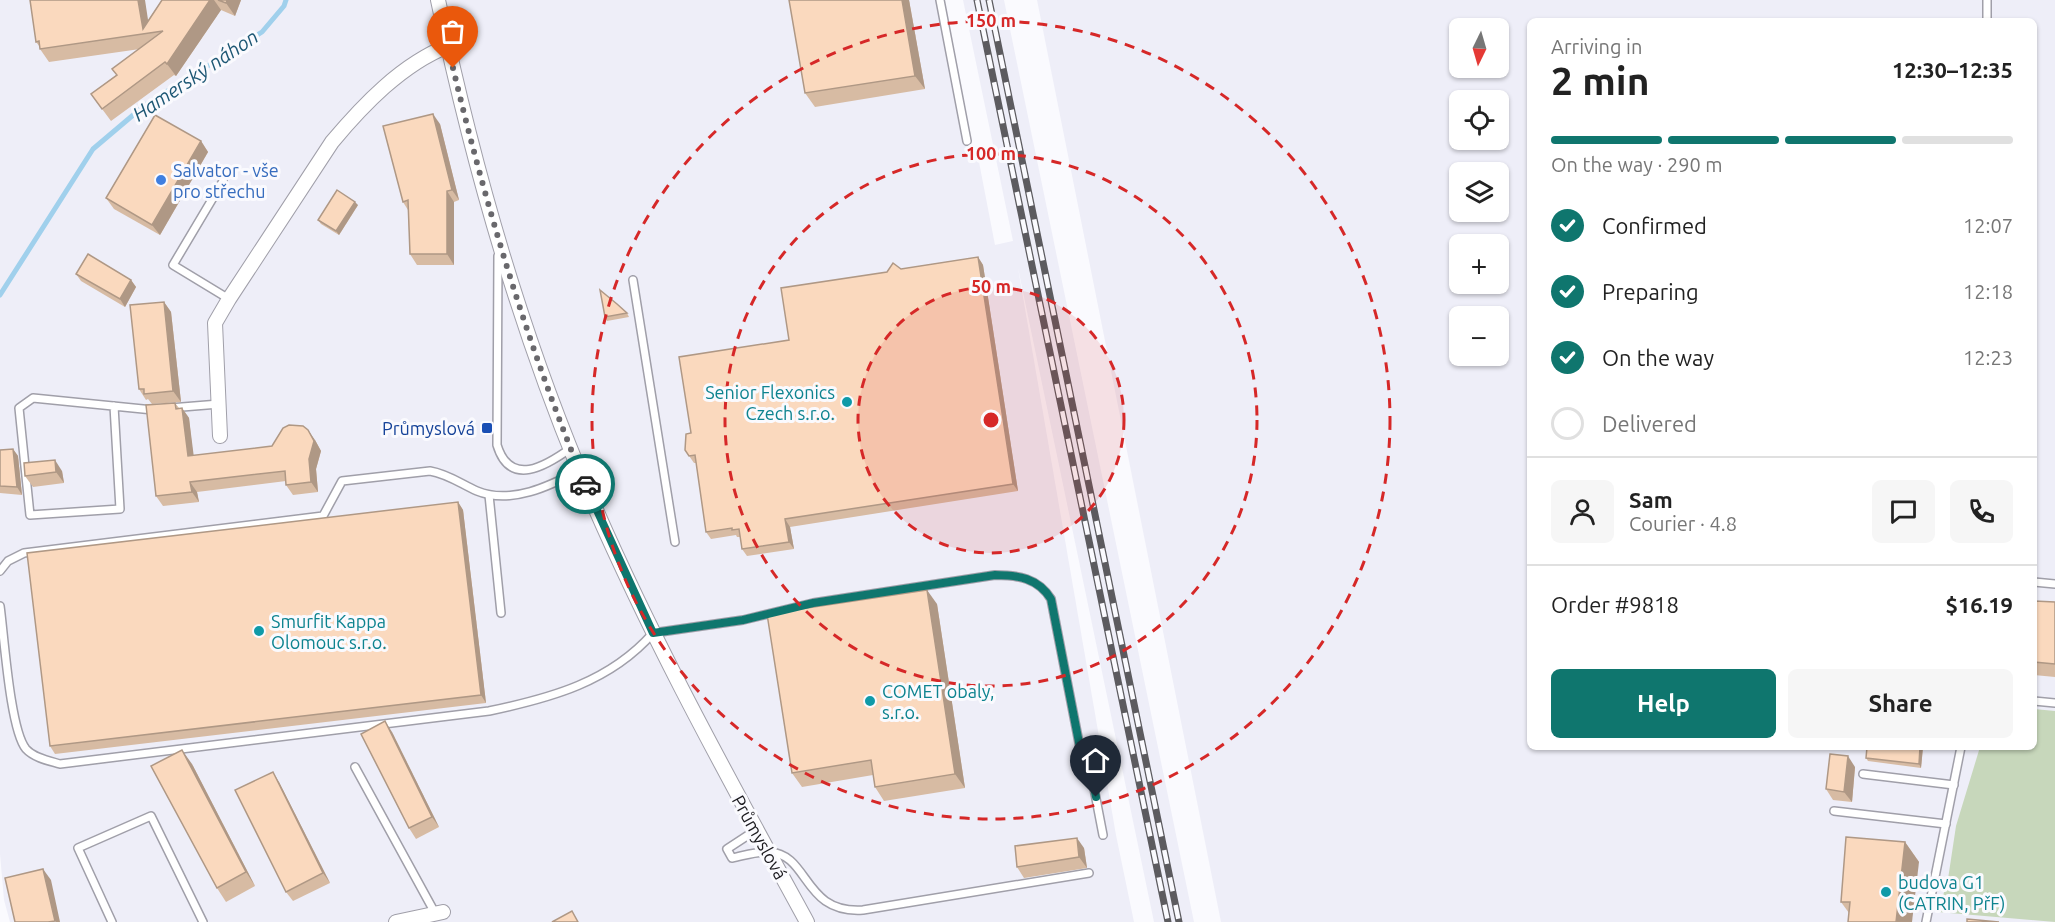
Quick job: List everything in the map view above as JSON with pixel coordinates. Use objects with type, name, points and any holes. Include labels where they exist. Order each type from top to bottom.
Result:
[{"type":"street","name":"Průmyslová","points":[[438,0],[498,242],[533,348],[571,448],[653,633],[807,922]]},
{"type":"street","points":[[220,436],[215,323],[229,299],[332,142],[351,119],[416,62],[448,46]]},
{"type":"street","points":[[396,922],[439,913]]},
{"type":"lane","points":[[940,0],[967,141]]},
{"type":"lane","points":[[1987,0],[1987,18]]},
{"type":"lane","points":[[223,181],[172,265],[229,299]]},
{"type":"lane","points":[[498,242],[497,446],[501,458],[510,466],[525,470],[549,464],[571,448]]},
{"type":"lane","points":[[633,280],[675,542]]},
{"type":"lane","points":[[114,406],[120,509],[30,515],[19,408],[33,398],[114,406],[150,410],[219,404]]},
{"type":"lane","points":[[0,571],[8,561],[24,553],[323,516],[342,481],[430,471],[443,473],[489,495],[544,489],[580,470]]},
{"type":"lane","points":[[489,495],[501,613]]},
{"type":"lane","points":[[0,606],[16,723],[26,749],[42,759],[60,764],[489,711],[540,701],[599,676],[634,655],[653,633],[743,620],[813,603],[995,575],[1027,579],[1038,584],[1051,599],[1082,758],[1092,778],[1103,835]]},
{"type":"lane","points":[[2037,582],[2055,584]]},
{"type":"lane","points":[[2037,701],[2055,703]]},
{"type":"lane","points":[[1926,922],[1960,750]]},
{"type":"lane","points":[[355,766],[439,913]]},
{"type":"lane","points":[[1863,774],[1954,785]]},
{"type":"lane","points":[[1834,811],[1946,824]]},
{"type":"lane","points":[[112,922],[78,848],[151,816],[201,921]]},
{"type":"lane","points":[[756,830],[727,849],[732,858],[768,851],[788,858],[818,897],[836,908],[847,910],[863,910],[1089,873]]},
{"type":"shaded area","points":[[0,0],[940,0],[967,141],[979,162],[995,245],[1013,241],[963,0],[1004,0],[1194,922],[1154,922],[1018,268],[1116,835],[1134,922],[10,922],[4,900],[0,854]]},
{"type":"shaded area","points":[[1037,0],[2055,0],[2055,922],[1221,922]]},
{"type":"green space","points":[[2037,709],[2055,711],[2055,922],[1938,912],[1948,879],[1956,826],[1979,750],[2037,750]]},
{"type":"building","points":[[30,0],[138,0],[143,29],[162,0],[210,0],[167,64],[165,62],[102,109],[91,94],[117,75],[112,69],[163,31],[40,49],[39,41],[36,42]]},
{"type":"building","points":[[789,0],[902,0],[915,76],[805,93]]},
{"type":"building","points":[[433,114],[452,190],[447,191],[447,254],[410,254],[408,200],[403,202],[383,126]]},
{"type":"building","name":"Salvator - vše pro střechu","points":[[155,115],[201,141],[152,225],[106,198]]},
{"type":"building","points":[[337,190],[355,202],[336,231],[318,220]]},
{"type":"building","points":[[88,254],[131,280],[120,299],[76,274]]},
{"type":"building","name":"Senior Flexonics Czech s.r.o.","points":[[978,257],[1013,484],[785,519],[789,542],[742,549],[739,529],[706,532],[695,455],[689,456],[685,450],[686,434],[691,433],[679,357],[789,340],[781,288],[887,272],[893,263],[901,269]]},
{"type":"building","points":[[600,290],[617,304],[627,313],[605,317]]},
{"type":"building","points":[[164,302],[173,391],[144,394],[144,389],[139,389],[130,305]]},
{"type":"building","points":[[175,403],[176,409],[182,408],[188,456],[272,446],[283,428],[289,425],[303,426],[314,441],[309,459],[311,482],[286,485],[285,471],[190,482],[192,492],[156,496],[146,405]]},
{"type":"building","points":[[13,449],[17,487],[0,486],[0,450]]},
{"type":"building","points":[[55,460],[56,472],[25,476],[24,463]]},
{"type":"building","name":"Smurfit Kappa Olomouc s.r.o.","points":[[458,502],[481,695],[50,746],[27,553]]},
{"type":"building","name":"COMET obaly, s.r.o.","points":[[927,590],[955,774],[875,787],[871,760],[792,773],[767,614]]},
{"type":"building","points":[[2037,601],[2055,602],[2055,664],[2037,662]]},
{"type":"building","points":[[385,721],[432,817],[409,828],[361,734]]},
{"type":"building","points":[[182,750],[246,872],[217,888],[151,766]]},
{"type":"building","points":[[1867,750],[1920,750],[1919,764],[1866,758]]},
{"type":"building","points":[[1830,754],[1848,756],[1844,792],[1826,789]]},
{"type":"building","points":[[273,772],[323,873],[286,892],[235,790]]},
{"type":"building","points":[[1846,837],[1905,842],[1896,922],[1848,922],[1850,902],[1841,902]]},
{"type":"building","points":[[1077,838],[1079,857],[1017,867],[1015,846]]},
{"type":"building","points":[[43,869],[55,921],[15,922],[5,878]]},
{"type":"building","points":[[572,911],[578,922],[552,922]]},
{"type":"building","points":[[1967,919],[1999,922],[1967,922]]},
{"type":"waterway","name":"Hamerský náhon","points":[[0,295],[93,149],[145,105],[262,32],[284,6],[286,0]]},
{"type":"railway","points":[[977,0],[1168,922]]},
{"type":"railway","points":[[989,0],[1179,922]]},
{"type":"way so far","points":[[453,68],[476,166],[503,258],[533,348],[585,484]]},
{"type":"place","name":"Salvator - vše pro střechu","points":[[161,180]]},
{"type":"place","name":"Senior Flexonics Czech s.r.o.","points":[[847,402]]},
{"type":"place","name":"Průmyslová","points":[[487,428]]},
{"type":"place","name":"Smurfit Kappa Olomouc s.r.o.","points":[[259,631]]},
{"type":"place","name":"COMET obaly, s.r.o.","points":[[870,701]]},
{"type":"place","name":"budova G1 (CATRIN, PřF)","points":[[1886,892]]},
{"type":"route","points":[[585,484],[653,633],[743,620],[813,603],[995,575],[1015,576],[1038,584],[1051,599],[1082,758],[1092,778],[1096,797]]}]
